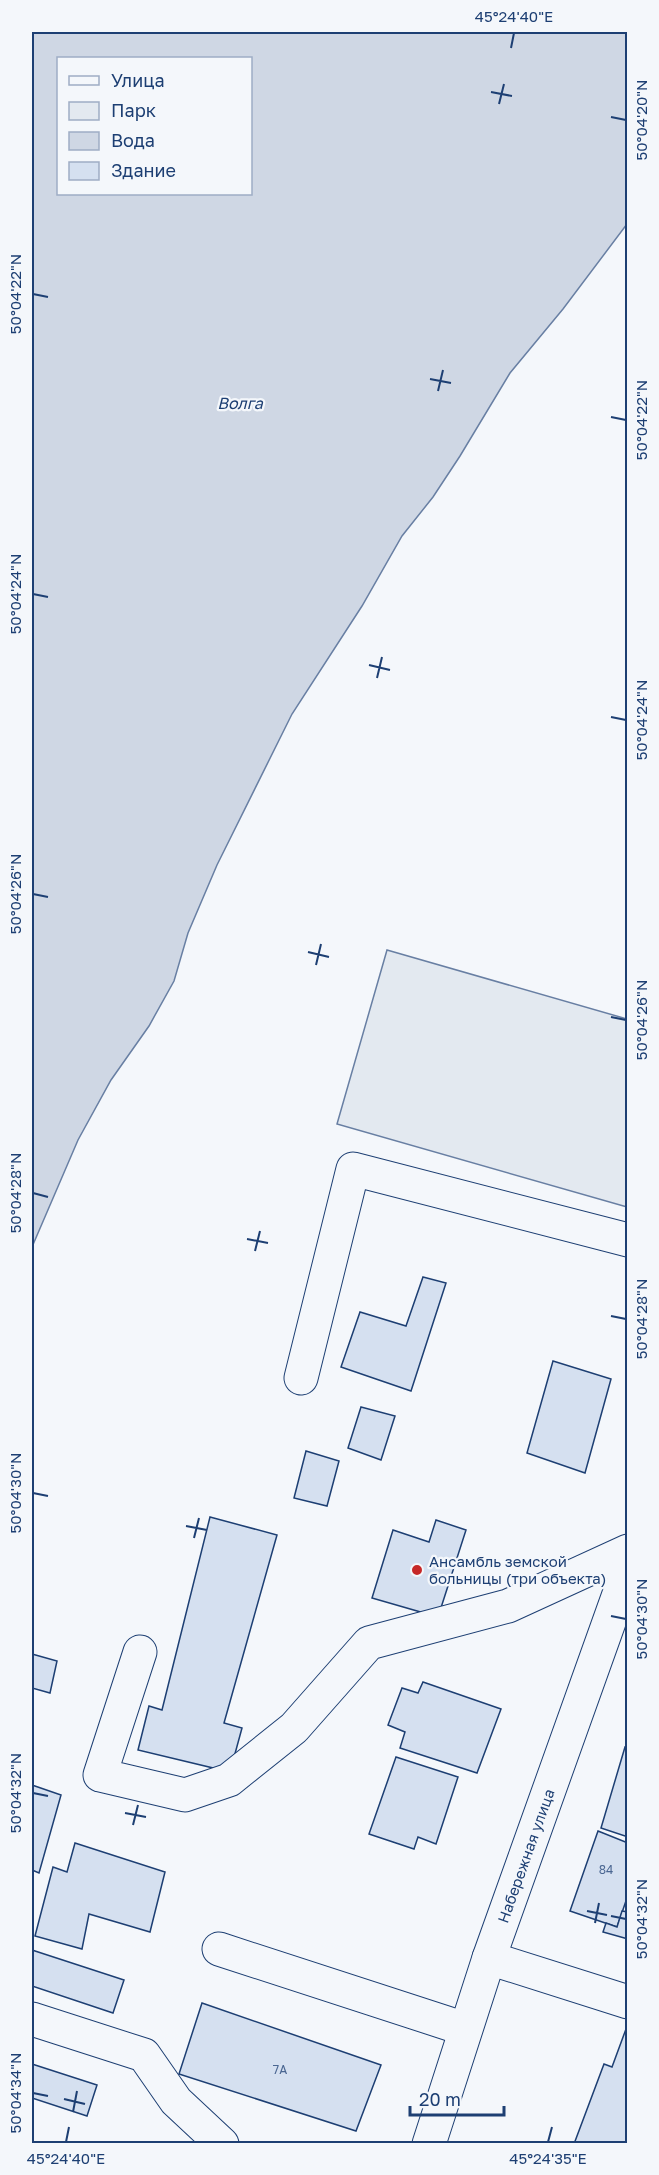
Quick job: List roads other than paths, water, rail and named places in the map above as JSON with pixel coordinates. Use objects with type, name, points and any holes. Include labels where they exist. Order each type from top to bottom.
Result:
[{"type":"street","points":[[301,1378],[353,1169],[627,1240]]},
{"type":"street","points":[[140,1652],[100,1775],[185,1795],[229,1780],[294,1728],[369,1643],[508,1606],[627,1551]]},
{"type":"street","name":"Набережная улица","points":[[429,2144],[489,1958],[627,1569]]},
{"type":"street","points":[[219,1949],[465,2029]]},
{"type":"street","points":[[489,1958],[627,2002]]},
{"type":"street","points":[[32,2019],[144,2055],[176,2101],[222,2144]]},
{"type":"water","name":"Волга","points":[[32,32],[627,32],[627,224],[563,309],[510,373],[433,497],[402,536],[362,606],[292,714],[217,865],[188,933],[174,981],[149,1026],[111,1080],[78,1140],[32,1247]]},
{"type":"place","name":"Ансамбль земской больницы (три объекта)","points":[[417,1570]]}]
